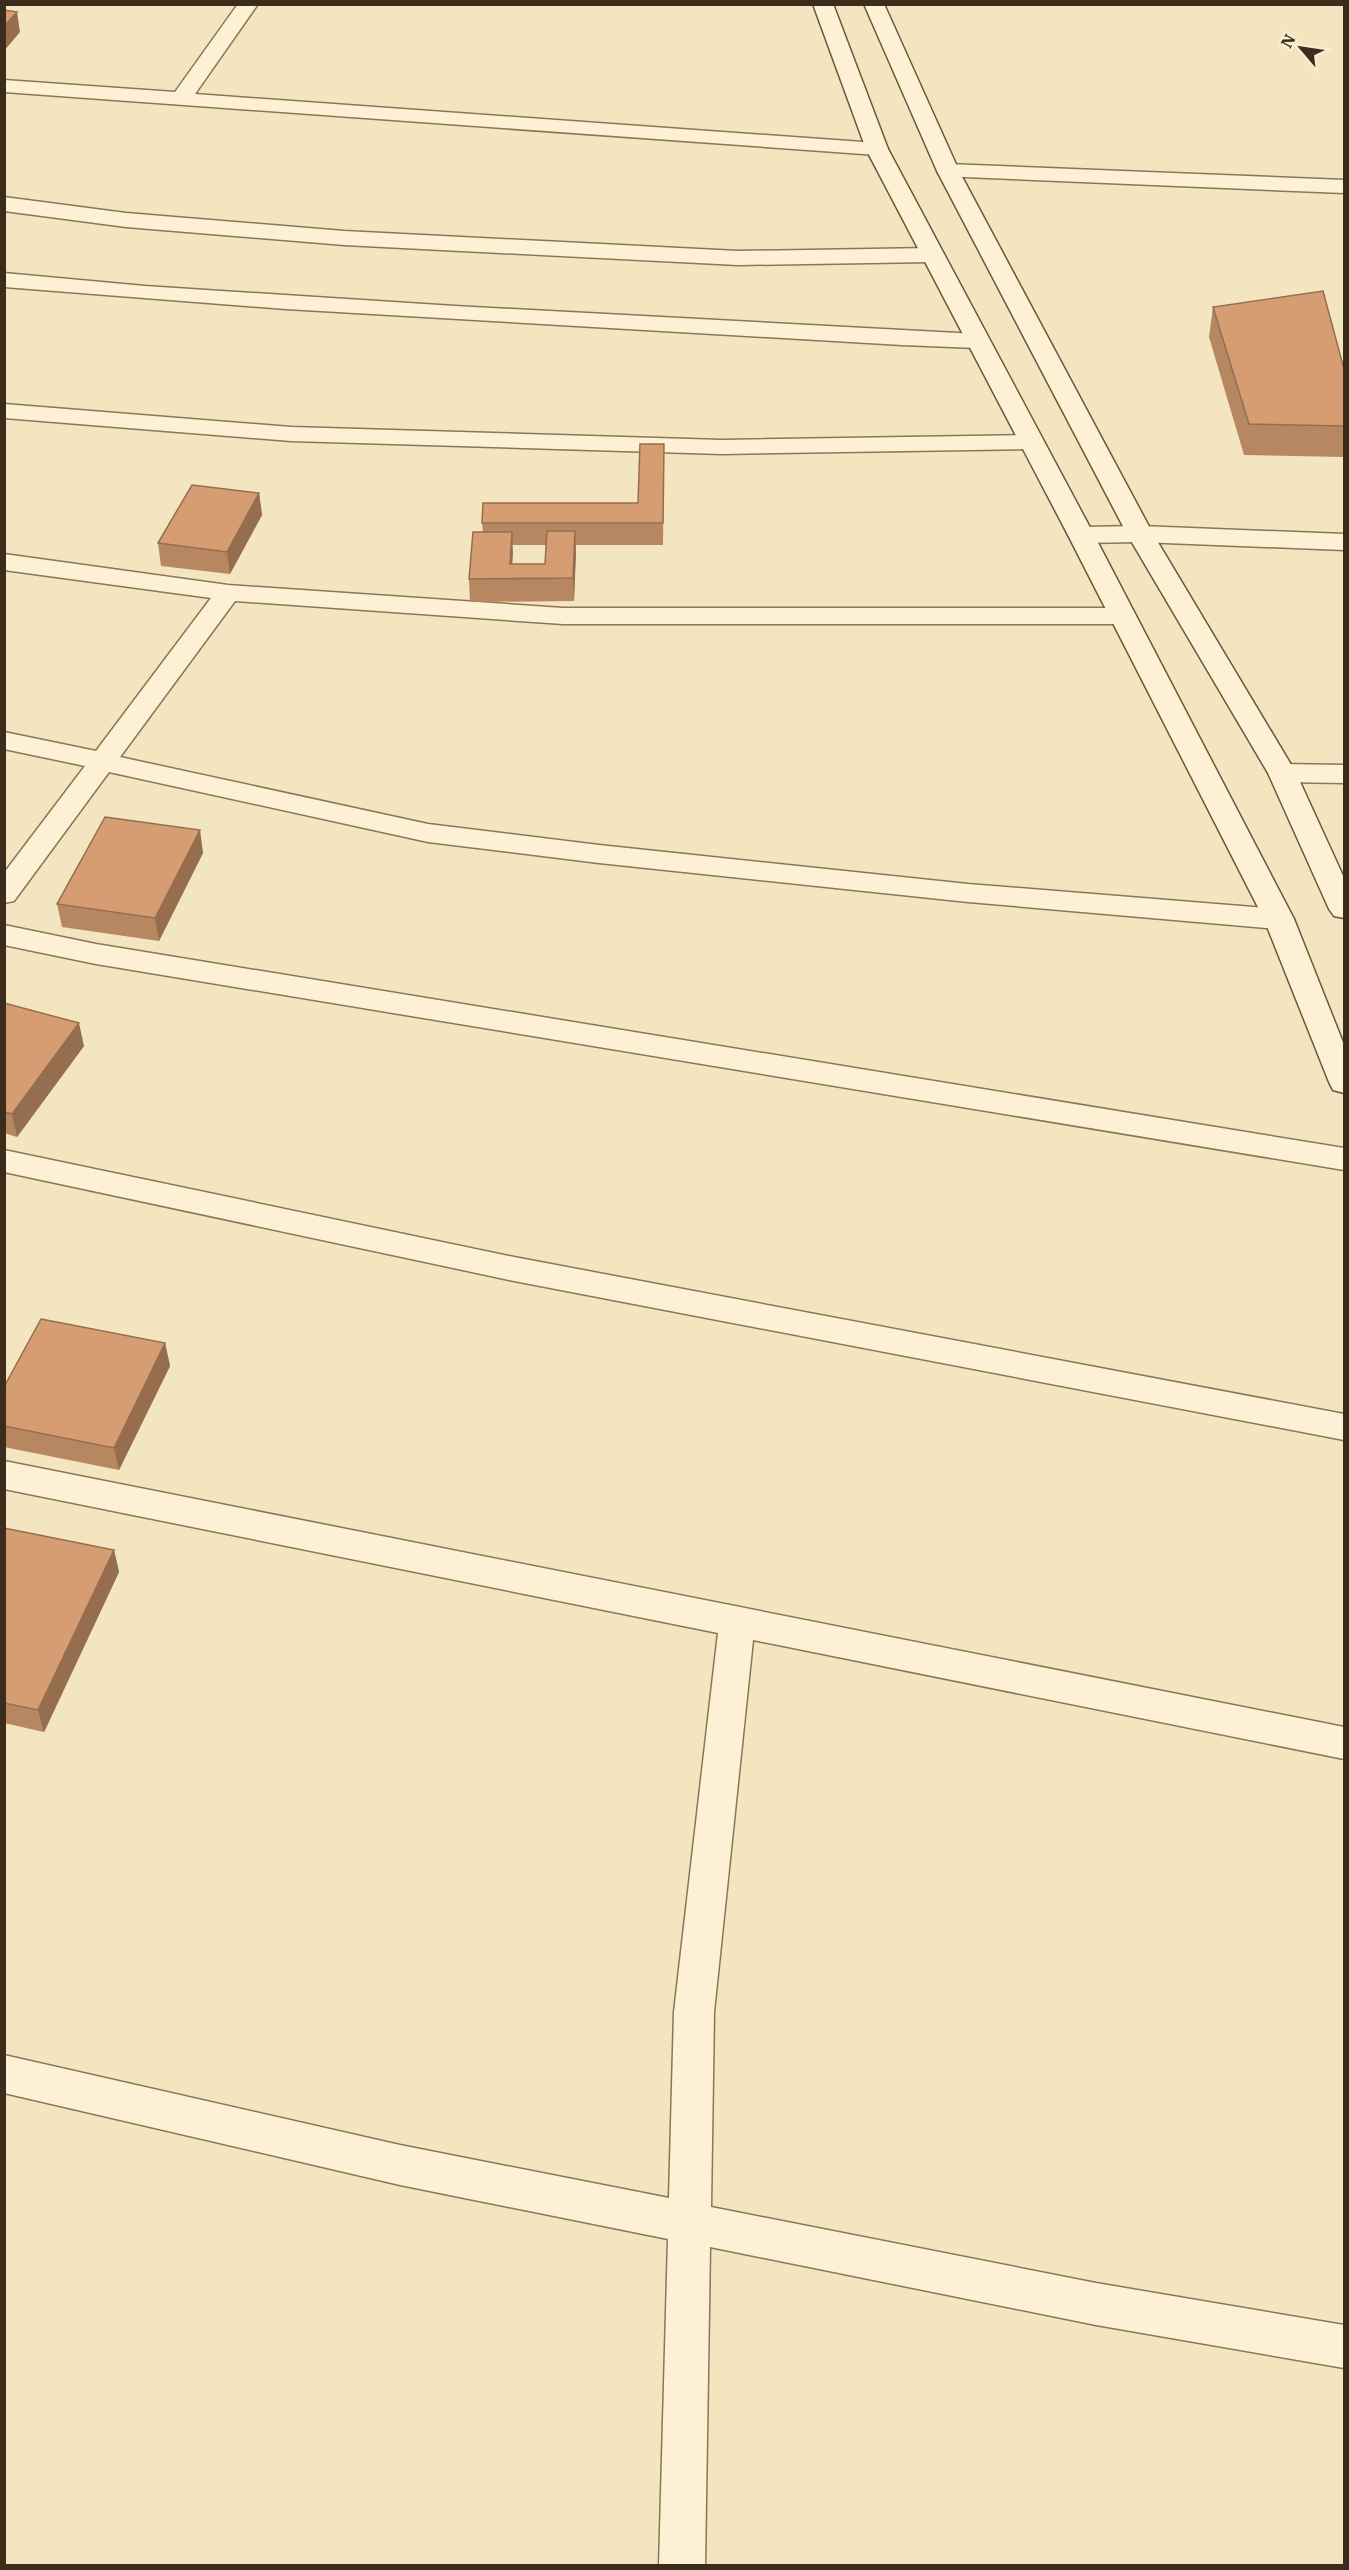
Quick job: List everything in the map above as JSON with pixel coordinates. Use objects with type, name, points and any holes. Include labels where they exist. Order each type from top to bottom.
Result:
[{"type":"street","points":[[181,99],[248,4]]},
{"type":"street","points":[[823,4],[877,149],[1081,535],[1279,919],[1344,1082]]},
{"type":"street","points":[[874,4],[948,171],[1140,534],[1282,773],[1344,909]]},
{"type":"street","points":[[4,86],[877,149]]},
{"type":"street","points":[[948,171],[1344,188]]},
{"type":"street","points":[[4,204],[126,220],[344,238],[738,258],[931,255]]},
{"type":"street","points":[[4,280],[112,291],[496,316],[720,330],[977,341]]},
{"type":"street","points":[[4,411],[291,434],[710,447],[1030,442]]},
{"type":"street","points":[[1081,535],[1140,534],[1344,542]]},
{"type":"street","points":[[4,562],[228,593],[563,615],[1123,616]]},
{"type":"street","points":[[4,894],[228,593]]},
{"type":"street","points":[[4,740],[428,832],[611,856],[932,889],[1279,919]]},
{"type":"street","points":[[1282,773],[1344,774]]},
{"type":"street","points":[[4,936],[96,954],[1344,1159]]},
{"type":"street","points":[[4,1161],[514,1269],[1344,1427]]},
{"type":"street","points":[[4,1475],[1344,1743]]},
{"type":"street","points":[[682,2565],[694,2012],[737,1622]]},
{"type":"street","points":[[4,2074],[400,2165],[1096,2304],[1344,2347]]},
{"type":"building","points":[[4,10],[17,12],[4,26]]},
{"type":"building","points":[[1323,291],[1344,369],[1344,426],[1249,424],[1213,307]]},
{"type":"building","points":[[640,444],[664,444],[663,523],[482,523],[483,503],[638,503]]},
{"type":"building","points":[[192,485],[259,493],[227,552],[158,543]]},
{"type":"building","points":[[547,531],[575,531],[573,578],[469,579],[473,532],[512,532],[510,564],[545,564]]},
{"type":"building","points":[[105,817],[200,830],[155,918],[57,904]]},
{"type":"building","points":[[4,1003],[79,1023],[12,1114],[4,1112]]},
{"type":"building","points":[[41,1319],[165,1343],[114,1448],[4,1426],[4,1387]]},
{"type":"building","points":[[4,1528],[114,1550],[38,1710],[4,1703]]}]
